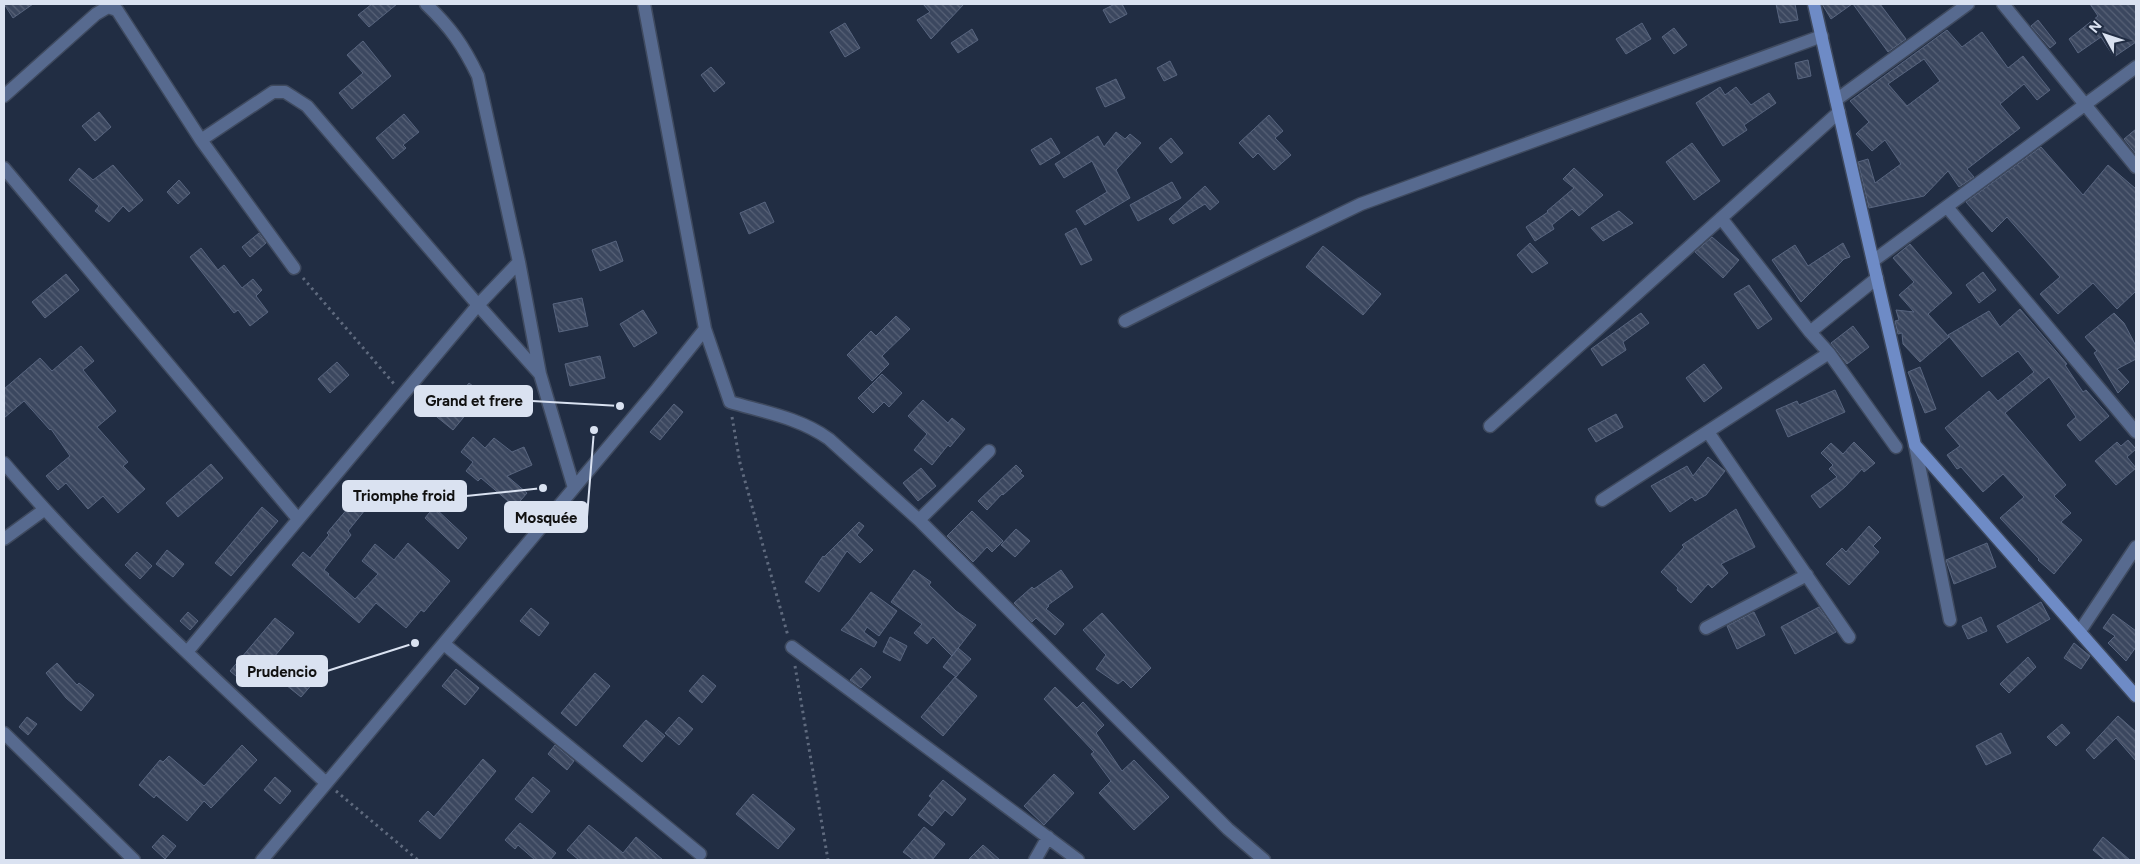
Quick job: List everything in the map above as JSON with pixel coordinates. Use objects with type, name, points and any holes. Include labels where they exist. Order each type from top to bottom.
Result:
[{"type":"street","points":[[426,4],[446,24],[464,47],[478,76],[519,262],[540,374],[574,488]]},
{"type":"street","points":[[644,4],[705,329],[730,402],[800,422],[815,429],[829,439],[919,520],[1228,829],[1264,860]]},
{"type":"street","points":[[1814,4],[1915,445],[1950,620]]},
{"type":"street","points":[[1490,426],[1721,218],[1838,106],[1968,4]]},
{"type":"street","points":[[2003,4],[2136,168]]},
{"type":"street","points":[[4,96],[96,14],[108,7],[118,10],[201,140],[294,268]]},
{"type":"street","points":[[1125,321],[1361,204],[1822,36]]},
{"type":"street","points":[[1873,261],[2136,67]]},
{"type":"street","points":[[201,140],[273,92],[285,92],[307,106],[478,305],[540,374]]},
{"type":"street","points":[[4,168],[298,519]]},
{"type":"street","points":[[1946,208],[2136,432]]},
{"type":"street","points":[[1721,218],[1810,332],[1829,353],[1896,447]]},
{"type":"street","points":[[187,652],[404,396],[478,305],[519,262]]},
{"type":"street","points":[[1810,332],[1877,278]]},
{"type":"street","points":[[262,860],[705,329]]},
{"type":"street","points":[[1602,500],[1829,353]]},
{"type":"street","points":[[1708,432],[1849,637]]},
{"type":"street","points":[[1915,445],[2136,696]]},
{"type":"street","points":[[919,520],[989,450]]},
{"type":"street","points":[[4,463],[44,510],[187,652],[326,783]]},
{"type":"street","points":[[4,539],[44,510]]},
{"type":"street","points":[[2080,631],[2136,547]]},
{"type":"street","points":[[1706,628],[1807,576]]},
{"type":"street","points":[[444,644],[700,854]]},
{"type":"street","points":[[792,647],[1078,860]]},
{"type":"street","points":[[6,739],[134,860]]},
{"type":"street","points":[[1035,860],[1048,837]]},
{"type":"path","points":[[294,268],[404,396]]},
{"type":"path","points":[[730,402],[740,463],[792,647],[828,860]]},
{"type":"path","points":[[326,783],[418,860]]},
{"type":"building","points":[[4,4],[33,4],[13,18]]},
{"type":"building","points":[[372,4],[397,4],[369,27],[358,15]]},
{"type":"building","points":[[923,4],[964,4],[931,39],[917,20],[930,12]]},
{"type":"building","points":[[1115,4],[1122,4],[1127,14],[1110,23],[1103,10]]},
{"type":"building","points":[[1776,4],[1795,4],[1798,20],[1780,23]]},
{"type":"building","points":[[1822,4],[1852,4],[1831,19]]},
{"type":"building","points":[[1853,4],[1880,4],[1906,39],[1888,52]]},
{"type":"building","points":[[2090,4],[2136,4],[2136,42],[2114,57],[2101,37],[2078,53],[2069,39],[2098,16]]},
{"type":"building","points":[[2038,20],[2056,43],[2050,48],[2031,26]]},
{"type":"building","points":[[845,23],[860,48],[845,57],[830,32]]},
{"type":"building","points":[[1642,23],[1651,39],[1626,54],[1616,39]]},
{"type":"building","points":[[1674,28],[1687,45],[1674,54],[1662,37]]},
{"type":"building","points":[[972,29],[978,40],[958,53],[951,43]]},
{"type":"building","points":[[1947,30],[1962,47],[1982,32],[2008,68],[2023,56],[2050,90],[2037,100],[2024,84],[2000,104],[2020,128],[1967,169],[1974,177],[1959,187],[1948,171],[1924,196],[1869,208],[1858,162],[1868,159],[1875,183],[1901,164],[1885,140],[1872,151],[1856,134],[1869,122],[1850,101]],"holes":[[[1924,59],[1940,81],[1907,106],[1888,84]]]},
{"type":"building","points":[[363,41],[391,76],[352,109],[339,93],[363,73],[347,55]]},
{"type":"building","points":[[1808,60],[1811,76],[1798,79],[1795,63]]},
{"type":"building","points":[[1170,61],[1177,75],[1164,81],[1157,68]]},
{"type":"building","points":[[711,67],[725,83],[714,92],[701,75]]},
{"type":"building","points":[[1116,79],[1125,98],[1105,107],[1096,88]]},
{"type":"building","points":[[1720,87],[1725,95],[1736,87],[1751,105],[1769,93],[1776,103],[1744,125],[1747,130],[1723,146],[1696,103]]},
{"type":"building","points":[[99,112],[111,127],[95,141],[82,126]]},
{"type":"building","points":[[404,114],[419,132],[403,145],[406,148],[393,159],[376,138]]},
{"type":"building","points":[[1269,115],[1283,131],[1275,138],[1291,155],[1274,170],[1258,153],[1253,158],[1239,143]]},
{"type":"building","points":[[2136,129],[2136,154],[2124,139]]},
{"type":"building","points":[[1116,132],[1125,139],[1130,134],[1141,143],[1116,170],[1130,198],[1085,225],[1076,211],[1107,192],[1092,161],[1064,178],[1055,164],[1098,136],[1104,147]]},
{"type":"building","points":[[1051,138],[1060,153],[1040,165],[1031,150]]},
{"type":"building","points":[[1171,138],[1183,153],[1171,163],[1159,148]]},
{"type":"building","points":[[1692,143],[1720,181],[1694,200],[1666,162]]},
{"type":"building","points":[[2041,147],[2083,195],[2108,165],[2136,189],[2136,291],[2117,309],[2093,283],[2058,314],[2040,294],[2060,277],[2007,217],[1992,232],[1966,202]]},
{"type":"building","points":[[113,165],[143,200],[129,212],[123,206],[109,222],[95,211],[99,206],[69,180],[79,168],[93,180]]},
{"type":"building","points":[[1574,168],[1603,195],[1579,216],[1572,209],[1552,225],[1554,229],[1535,241],[1526,227],[1548,212],[1574,188],[1563,179]]},
{"type":"building","points":[[179,180],[190,193],[178,204],[167,192]]},
{"type":"building","points":[[1172,182],[1181,198],[1138,221],[1130,205]]},
{"type":"building","points":[[1205,186],[1219,202],[1210,210],[1205,204],[1173,224],[1169,219]]},
{"type":"building","points":[[765,202],[774,222],[749,234],[740,213]]},
{"type":"building","points":[[1619,211],[1633,223],[1603,241],[1591,228]]},
{"type":"building","points":[[1076,228],[1092,260],[1081,265],[1065,234]]},
{"type":"building","points":[[259,233],[266,243],[250,257],[242,247]]},
{"type":"building","points":[[1712,237],[1739,260],[1723,278],[1695,252]]},
{"type":"building","points":[[616,241],[623,261],[600,271],[592,250]]},
{"type":"building","points":[[1530,243],[1548,263],[1532,273],[1517,255]]},
{"type":"building","points":[[1843,243],[1850,257],[1844,259],[1801,302],[1772,260],[1795,245],[1808,266]]},
{"type":"building","points":[[1910,244],[1952,293],[1928,314],[1949,337],[1920,362],[1903,344],[1902,333],[1898,334],[1895,321],[1899,320],[1896,310],[1914,312],[1899,295],[1914,282],[1893,258]]},
{"type":"building","points":[[1323,246],[1381,294],[1363,315],[1306,267]]},
{"type":"building","points":[[201,248],[218,270],[224,265],[242,288],[253,279],[262,290],[256,296],[268,312],[250,326],[238,310],[234,313],[190,257]]},
{"type":"building","points":[[1983,272],[1996,290],[1979,303],[1966,285]]},
{"type":"building","points":[[66,274],[79,290],[45,318],[32,302]]},
{"type":"building","points":[[1749,285],[1772,319],[1758,329],[1734,294]]},
{"type":"building","points":[[582,298],[588,326],[559,332],[553,304]]},
{"type":"building","points":[[2020,309],[2067,364],[2065,365],[2083,392],[2086,390],[2109,416],[2080,441],[2067,425],[2076,417],[2049,377],[2005,413],[2066,485],[2054,496],[2071,513],[2061,522],[2082,540],[2054,574],[2038,560],[2000,518],[2024,497],[2003,474],[1983,492],[1961,467],[1957,469],[1947,455],[1960,446],[1945,428],[1989,391],[1998,401],[2034,372],[2018,351],[1982,377],[1948,335],[1989,311],[2000,327]]},
{"type":"building","points":[[643,310],[657,333],[634,347],[620,324]]},
{"type":"building","points":[[1641,313],[1649,323],[1623,342],[1626,350],[1602,366],[1591,349]]},
{"type":"building","points":[[2114,313],[2124,323],[2136,346],[2136,359],[2117,369],[2129,382],[2118,393],[2094,353],[2097,351],[2085,337]]},
{"type":"building","points":[[896,316],[910,329],[882,356],[889,364],[872,381],[847,355],[871,331],[876,336]]},
{"type":"building","points":[[1853,326],[1869,347],[1847,364],[1831,343]]},
{"type":"building","points":[[81,346],[94,361],[83,370],[116,411],[97,427],[128,462],[123,466],[145,489],[118,513],[103,496],[88,509],[66,483],[58,490],[46,476],[70,456],[51,429],[24,401],[4,418],[4,389],[40,358],[52,371]]},
{"type":"building","points":[[600,356],[605,378],[570,386],[565,364]]},
{"type":"building","points":[[337,362],[349,375],[330,393],[318,379]]},
{"type":"building","points":[[1704,364],[1722,388],[1704,402],[1686,378]]},
{"type":"building","points":[[1920,367],[1936,409],[1925,413],[1908,372]]},
{"type":"building","points":[[882,374],[902,393],[889,407],[884,402],[873,413],[858,398]]},
{"type":"building","points":[[469,383],[483,394],[453,430],[421,404],[434,389],[452,404]]},
{"type":"building","points":[[1835,390],[1845,412],[1788,437],[1776,410],[1797,401],[1799,405]]},
{"type":"building","points":[[923,400],[948,423],[952,418],[965,429],[950,447],[948,445],[932,465],[914,450],[927,434],[908,416]]},
{"type":"building","points":[[674,404],[683,412],[660,440],[650,432]]},
{"type":"building","points":[[1616,414],[1623,427],[1596,442],[1588,429]]},
{"type":"building","points":[[473,437],[485,448],[494,438],[512,452],[524,447],[532,465],[507,476],[527,493],[515,507],[481,478],[478,481],[466,471],[473,462],[461,452]]},
{"type":"building","points":[[2128,440],[2136,449],[2127,457],[2136,468],[2116,485],[2095,461],[2117,442],[2121,446]]},
{"type":"building","points":[[1854,442],[1875,463],[1864,472],[1862,469],[1845,487],[1820,508],[1811,496],[1837,477],[1829,469],[1833,465],[1821,453],[1831,443],[1843,454]]},
{"type":"building","points":[[1708,457],[1725,471],[1706,495],[1695,501],[1692,497],[1670,512],[1651,486],[1687,466],[1693,476]]},
{"type":"building","points":[[211,464],[223,478],[178,517],[166,503]]},
{"type":"building","points":[[1016,465],[1024,476],[1002,494],[987,510],[978,501]]},
{"type":"building","points":[[921,468],[936,486],[918,501],[903,483]]},
{"type":"building","points":[[354,501],[365,510],[348,531],[351,535],[324,570],[355,599],[378,574],[362,561],[375,544],[394,560],[408,543],[450,581],[424,612],[421,610],[406,628],[376,603],[359,623],[292,565],[303,552],[310,558],[329,535],[327,533]]},
{"type":"building","points":[[262,507],[278,521],[231,576],[215,563]]},
{"type":"building","points":[[434,507],[467,538],[458,549],[425,518]]},
{"type":"building","points":[[1736,509],[1755,547],[1721,564],[1728,573],[1712,588],[1708,584],[1691,603],[1661,572],[1684,547],[1682,545]]},
{"type":"building","points":[[972,511],[1003,541],[992,552],[987,547],[973,562],[947,536]]},
{"type":"building","points":[[859,522],[864,526],[857,535],[873,550],[860,563],[847,551],[819,592],[805,582],[823,556]]},
{"type":"building","points":[[1869,526],[1881,538],[1873,546],[1879,552],[1849,585],[1826,564],[1842,548],[1846,552]]},
{"type":"building","points":[[1016,529],[1030,541],[1015,557],[1001,545]]},
{"type":"building","points":[[1987,543],[1996,567],[1954,584],[1946,560]]},
{"type":"building","points":[[167,550],[184,564],[173,577],[156,564]]},
{"type":"building","points":[[137,552],[152,566],[140,579],[125,565]]},
{"type":"building","points":[[914,570],[931,582],[929,585],[956,611],[976,625],[952,656],[933,637],[927,644],[914,633],[922,624],[891,602]]},
{"type":"building","points":[[1061,570],[1073,587],[1048,605],[1046,609],[1064,624],[1055,635],[1036,618],[1032,622],[1014,603],[1032,587],[1034,589]]},
{"type":"building","points":[[871,592],[897,611],[879,636],[867,627],[864,632],[877,642],[874,647],[841,630]]},
{"type":"building","points":[[2041,602],[2050,619],[2007,643],[1997,626]]},
{"type":"building","points":[[1819,607],[1836,632],[1795,654],[1781,627]]},
{"type":"building","points":[[531,608],[549,623],[539,636],[520,621]]},
{"type":"building","points":[[188,612],[198,621],[190,630],[180,621]]},
{"type":"building","points":[[1754,612],[1765,635],[1737,649],[1727,626]]},
{"type":"building","points":[[1102,613],[1151,668],[1131,688],[1123,680],[1118,684],[1096,669],[1106,655],[1083,630]]},
{"type":"building","points":[[2113,614],[2136,631],[2136,647],[2126,661],[2108,643],[2115,636],[2103,628]]},
{"type":"building","points":[[1981,617],[1987,631],[1968,639],[1962,626]]},
{"type":"building","points":[[275,618],[294,633],[249,687],[230,671]]},
{"type":"building","points":[[890,637],[907,646],[900,661],[883,652]]},
{"type":"building","points":[[2074,643],[2090,656],[2081,669],[2064,658]]},
{"type":"building","points":[[958,648],[971,659],[956,677],[943,667]]},
{"type":"building","points":[[2028,657],[2036,667],[2009,693],[2000,684]]},
{"type":"building","points":[[57,663],[77,685],[79,683],[94,695],[81,711],[66,698],[46,673]]},
{"type":"building","points":[[305,663],[320,675],[301,697],[286,685]]},
{"type":"building","points":[[861,668],[871,677],[861,688],[850,680]]},
{"type":"building","points":[[456,669],[479,688],[465,705],[442,686]]},
{"type":"building","points":[[595,673],[610,686],[576,726],[561,713]]},
{"type":"building","points":[[703,675],[716,686],[702,703],[689,691]]},
{"type":"building","points":[[955,677],[977,696],[943,736],[921,717]]},
{"type":"building","points":[[1055,687],[1077,708],[1083,702],[1104,725],[1096,733],[1122,771],[1134,760],[1169,797],[1134,830],[1099,793],[1111,781],[1091,754],[1094,752],[1044,699]]},
{"type":"building","points":[[2118,716],[2136,732],[2136,761],[2116,738],[2094,759],[2086,750]]},
{"type":"building","points":[[27,717],[37,724],[28,735],[19,727]]},
{"type":"building","points":[[679,717],[693,729],[679,745],[665,733]]},
{"type":"building","points":[[646,720],[665,736],[642,762],[623,746]]},
{"type":"building","points":[[2062,724],[2070,733],[2056,746],[2047,737]]},
{"type":"building","points":[[2001,733],[2011,753],[1986,765],[1976,746]]},
{"type":"building","points":[[242,745],[257,760],[211,808],[204,801],[187,821],[156,795],[154,798],[139,785],[160,760],[163,762],[169,756],[204,786]]},
{"type":"building","points":[[555,745],[574,761],[567,770],[548,754]]},
{"type":"building","points":[[483,759],[496,771],[440,839],[419,821],[428,811],[434,817]]},
{"type":"building","points":[[1054,774],[1074,793],[1044,825],[1024,806]]},
{"type":"building","points":[[275,777],[291,791],[280,804],[264,790]]},
{"type":"building","points":[[533,777],[550,791],[532,813],[515,799]]},
{"type":"building","points":[[943,780],[966,799],[952,816],[945,810],[932,826],[918,815],[932,798],[929,796]]},
{"type":"building","points":[[753,794],[795,829],[778,849],[736,814]]},
{"type":"building","points":[[520,823],[556,853],[550,860],[535,860],[518,845],[515,849],[505,840]]},
{"type":"building","points":[[589,825],[623,853],[636,837],[663,860],[579,860],[567,850]]},
{"type":"building","points":[[924,827],[945,844],[932,860],[914,860],[903,852]]},
{"type":"building","points":[[163,835],[176,846],[165,859],[152,847]]},
{"type":"building","points":[[2103,837],[2130,860],[2105,860],[2093,850]]},
{"type":"building","points":[[983,845],[1000,860],[968,860]]},
{"type":"place","name":"Grand et frere","points":[[620,406]]},
{"type":"place","name":"Mosquée","points":[[594,430]]},
{"type":"place","name":"Triomphe froid","points":[[543,488]]},
{"type":"place","name":"Prudencio","points":[[415,643]]}]
